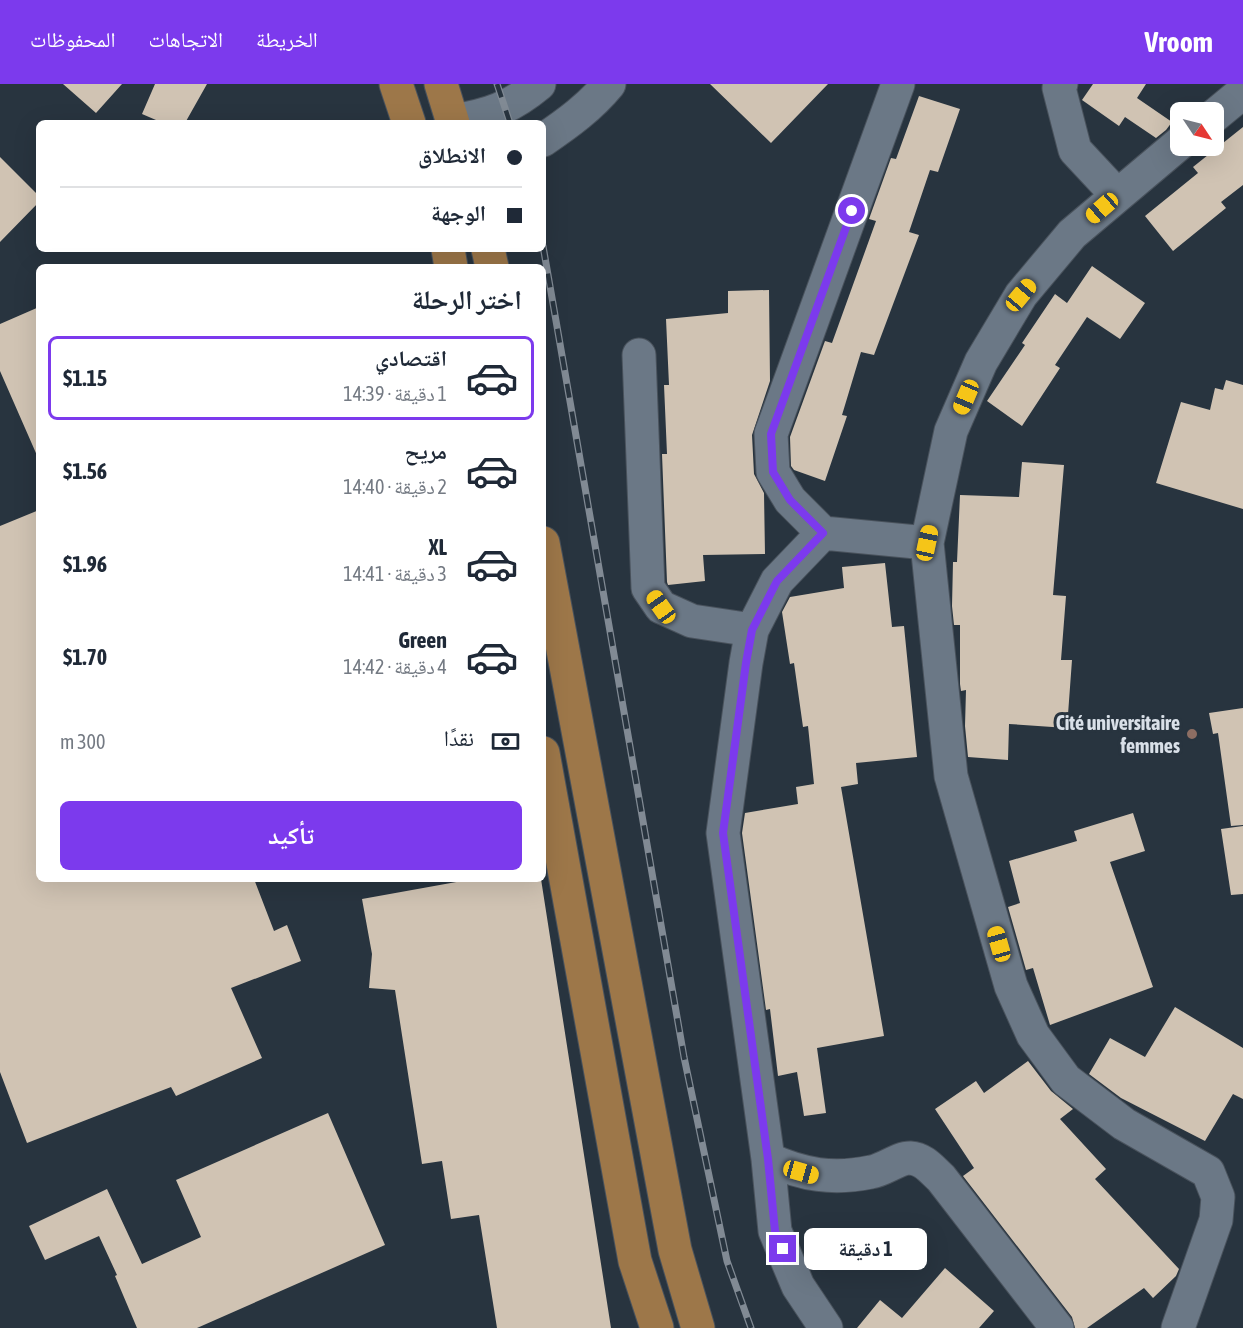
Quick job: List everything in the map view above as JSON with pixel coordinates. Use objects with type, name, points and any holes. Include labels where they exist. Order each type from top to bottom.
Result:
[{"type":"main road","points":[[396,84],[408,120]]},
{"type":"main road","points":[[441,84],[452,120]]},
{"type":"main road","points":[[546,559],[675,1250],[698,1328]]},
{"type":"main road","points":[[546,770],[635,1261],[657,1328]]},
{"type":"street","points":[[464,120],[485,116],[505,107],[539,84]]},
{"type":"street","points":[[546,138],[573,120],[609,84]]},
{"type":"street","points":[[898,84],[771,434],[773,472],[790,500],[823,533],[927,543]]},
{"type":"street","points":[[1061,84],[1059,87],[1075,150],[1117,195]]},
{"type":"street","points":[[1224,108],[1243,92]]},
{"type":"street","points":[[1170,150],[1072,234],[1021,295],[981,362],[951,431],[927,543],[951,776],[1011,986],[1033,1035],[1066,1080],[1124,1124],[1208,1172],[1218,1197],[1216,1220],[1178,1328]]},
{"type":"street","points":[[639,355],[648,588],[661,607],[692,621],[752,630]]},
{"type":"street","points":[[823,533],[777,581],[752,630],[723,833],[768,1159],[775,1231],[798,1286],[825,1328]]},
{"type":"street","points":[[768,1159],[814,1176],[873,1172],[909,1158],[923,1161],[940,1178],[1057,1328]]},
{"type":"building","points":[[63,84],[122,84],[96,113]]},
{"type":"building","points":[[155,84],[207,84],[187,120],[156,120],[142,114]]},
{"type":"building","points":[[710,84],[828,84],[771,143]]},
{"type":"building","points":[[1093,84],[1146,84],[1137,98],[1170,121],[1170,125],[1156,138],[1125,117],[1119,126],[1082,100]]},
{"type":"building","points":[[919,96],[960,109],[938,172],[930,170],[909,232],[919,235],[874,355],[861,352],[842,415],[847,416],[825,481],[794,470],[791,466],[790,437],[825,341],[832,343],[876,221],[869,219],[891,158],[896,159]]},
{"type":"building","points":[[1243,127],[1243,185],[1221,202],[1226,208],[1173,251],[1145,216],[1198,173],[1193,167],[1207,156],[1224,156],[1224,142]]},
{"type":"building","points":[[0,157],[36,193],[36,205],[0,242]]},
{"type":"building","points":[[1092,266],[1145,303],[1120,339],[1087,317],[1055,365],[1060,368],[1022,426],[987,401],[1025,345],[1022,343],[1055,294],[1067,303]]},
{"type":"building","points":[[769,290],[770,381],[752,435],[754,474],[764,493],[765,554],[703,555],[705,581],[668,585],[662,454],[667,454],[664,385],[669,385],[666,319],[728,313],[728,291]]},
{"type":"building","points":[[36,308],[36,453],[0,371],[0,324]]},
{"type":"building","points":[[1226,380],[1243,385],[1243,509],[1156,483],[1181,402],[1210,410],[1215,388],[1223,390]]},
{"type":"building","points":[[1022,462],[1064,465],[1053,595],[1066,596],[1061,660],[1072,660],[1067,728],[1009,724],[1008,760],[968,757],[965,726],[966,690],[961,691],[960,684],[960,625],[954,625],[952,606],[953,562],[957,562],[960,495],[1019,497]]},
{"type":"building","points":[[36,511],[36,882],[255,882],[274,931],[287,925],[301,961],[231,988],[262,1058],[176,1096],[171,1087],[27,1143],[0,1072],[0,526]]},
{"type":"building","points":[[885,563],[892,627],[904,626],[917,757],[856,763],[858,784],[841,787],[884,1036],[817,1048],[826,1113],[804,1116],[797,1072],[778,1076],[770,1009],[766,1010],[742,833],[745,813],[798,804],[796,787],[814,784],[808,726],[803,727],[794,663],[790,664],[782,612],[790,597],[844,588],[842,567]]},
{"type":"building","points":[[1243,708],[1243,825],[1231,826],[1218,733],[1213,734],[1209,713]]},
{"type":"building","points":[[1133,813],[1145,851],[1110,862],[1153,987],[1050,1025],[1033,968],[1026,970],[1008,907],[1020,903],[1009,861],[1077,841],[1074,831]]},
{"type":"building","points":[[1243,826],[1243,894],[1231,895],[1221,829]]},
{"type":"building","points":[[456,882],[541,882],[611,1328],[497,1328],[479,1215],[451,1219],[442,1161],[422,1164],[395,990],[369,988],[372,954],[362,899]]},
{"type":"building","points":[[1175,1007],[1243,1048],[1243,1099],[1233,1094],[1205,1141],[1121,1098],[1089,1074],[1110,1038],[1145,1057]]},
{"type":"building","points":[[1028,1061],[1051,1091],[1073,1109],[1060,1119],[1106,1169],[1095,1179],[1179,1269],[1176,1276],[1153,1298],[1144,1288],[1087,1328],[1075,1328],[1072,1317],[963,1176],[974,1168],[935,1109],[976,1081],[984,1093]]},
{"type":"building","points":[[328,1113],[385,1245],[197,1328],[137,1328],[99,1236],[45,1260],[29,1226],[107,1189],[142,1264],[201,1237],[176,1180]]},
{"type":"building","points":[[945,1268],[994,1311],[979,1328],[857,1328],[880,1300],[902,1318]]},
{"type":"railway","points":[[497,84],[509,120]]},
{"type":"railway","points":[[544,252],[684,1057],[727,1261],[751,1328]]},
{"type":"place","name":"Cité universitaire femmes","points":[[1192,734]]},
{"type":"route","points":[[783,1249],[775,1231],[768,1159],[723,833],[752,630],[777,581],[823,533],[790,500],[773,472],[771,434],[852,211]]}]
